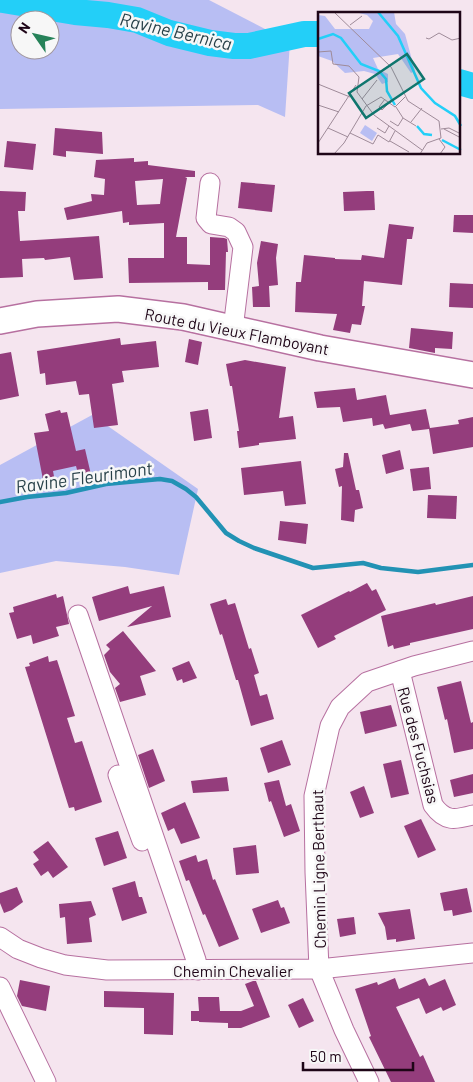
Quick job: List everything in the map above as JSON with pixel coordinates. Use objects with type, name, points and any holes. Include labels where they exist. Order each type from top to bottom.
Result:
[{"type":"main road","name":"Route du Vieux Flamboyant","points":[[0,321],[36,314],[118,309],[183,317],[320,348],[473,375]]},
{"type":"street","points":[[210,182],[206,218],[211,224],[229,227],[236,232],[242,246],[233,328]]},
{"type":"street","points":[[78,615],[196,960],[190,970]]},
{"type":"street","name":"Chemin Ligne Berthaut","points":[[369,1082],[344,1030],[319,969],[314,796],[330,726],[340,707],[367,682],[473,651]]},
{"type":"street","name":"Rue des Fuchsias","points":[[400,671],[433,806],[439,814],[449,819],[473,815]]},
{"type":"street","points":[[118,774],[190,970]]},
{"type":"street","name":"Chemin Chevalier","points":[[0,936],[29,955],[64,965],[107,970],[319,969],[473,953]]},
{"type":"street","points":[[0,988],[46,1082]]},
{"type":"shaded area","points":[[0,0],[209,0],[290,42],[285,117],[258,105],[0,109]]},
{"type":"shaded area","points":[[92,415],[198,489],[179,575],[125,567],[56,561],[0,573],[0,465]]},
{"type":"building","points":[[55,128],[102,132],[103,154],[66,151],[66,157],[53,155]]},
{"type":"building","points":[[7,141],[36,144],[33,170],[4,167]]},
{"type":"building","points":[[134,158],[134,162],[148,161],[148,165],[195,171],[195,177],[185,177],[187,178],[176,237],[187,237],[187,264],[210,265],[210,237],[227,239],[228,252],[226,252],[225,290],[208,290],[208,282],[129,283],[128,258],[164,258],[164,223],[129,225],[129,222],[123,223],[122,211],[67,220],[64,208],[92,201],[91,194],[104,195],[105,179],[94,177],[96,160]],"holes":[[[163,179],[160,204],[137,205],[135,181]]]},
{"type":"building","points":[[241,182],[275,185],[272,212],[238,208]]},
{"type":"building","points":[[0,191],[26,192],[25,211],[18,211],[20,241],[99,236],[103,278],[74,280],[70,257],[45,260],[44,258],[22,259],[23,277],[0,278]]},
{"type":"building","points":[[374,191],[375,210],[344,211],[343,192]]},
{"type":"building","points":[[454,215],[473,215],[473,233],[453,232]]},
{"type":"building","points":[[389,224],[414,227],[412,239],[407,239],[402,285],[364,281],[362,306],[365,306],[361,325],[352,324],[350,333],[333,330],[337,314],[295,312],[296,282],[301,282],[304,255],[361,260],[362,255],[384,258]]},
{"type":"building","points":[[261,241],[278,244],[276,258],[278,285],[269,286],[270,307],[253,307],[252,287],[259,286],[257,263]]},
{"type":"building","points":[[450,283],[473,284],[473,308],[449,307]]},
{"type":"building","points":[[411,328],[453,332],[452,349],[435,348],[435,353],[409,348]]},
{"type":"building","points":[[120,338],[121,345],[156,341],[159,367],[122,371],[124,382],[112,384],[118,425],[94,428],[89,394],[79,395],[76,381],[46,385],[45,373],[40,374],[37,351]]},
{"type":"building","points":[[189,339],[202,342],[198,365],[185,362]]},
{"type":"building","points":[[11,352],[19,396],[0,400],[0,354]]},
{"type":"building","points":[[245,360],[286,367],[279,418],[293,416],[296,439],[259,443],[259,445],[239,448],[237,431],[239,431],[232,386],[230,386],[226,364]]},
{"type":"building","points":[[355,388],[357,400],[386,395],[390,415],[426,409],[430,428],[459,424],[458,420],[473,417],[473,447],[433,454],[429,429],[412,431],[410,424],[385,429],[383,424],[373,426],[372,418],[343,422],[340,407],[317,408],[314,392]]},
{"type":"building","points":[[208,409],[212,438],[194,441],[190,412]]},
{"type":"building","points":[[60,410],[61,413],[67,412],[76,451],[85,449],[92,479],[80,481],[76,466],[53,471],[56,487],[45,490],[34,433],[49,431],[45,414]]},
{"type":"building","points":[[400,450],[404,469],[386,474],[382,455]]},
{"type":"building","points":[[344,453],[348,453],[356,490],[359,490],[363,508],[355,510],[354,522],[341,520],[342,486],[339,487],[335,469],[343,467]]},
{"type":"building","points":[[301,461],[306,504],[285,506],[283,491],[244,495],[241,468]]},
{"type":"building","points":[[429,467],[431,489],[413,491],[410,469]]},
{"type":"building","points":[[428,495],[457,496],[456,519],[427,518]]},
{"type":"building","points":[[280,521],[308,524],[306,544],[278,540]]},
{"type":"building","points":[[367,583],[372,591],[376,589],[386,610],[334,636],[336,639],[318,648],[301,615]]},
{"type":"building","points":[[128,586],[130,594],[164,586],[171,617],[127,627],[152,606],[99,621],[92,597]]},
{"type":"building","points":[[56,594],[57,598],[63,596],[69,624],[56,627],[59,636],[33,644],[31,635],[17,639],[9,613],[14,612],[13,607]]},
{"type":"building","points":[[473,596],[473,629],[410,643],[410,645],[394,649],[393,645],[388,647],[381,616]]},
{"type":"building","points":[[226,599],[228,605],[235,603],[249,649],[251,648],[259,673],[254,675],[260,696],[267,694],[274,719],[251,726],[238,680],[236,680],[222,634],[220,635],[210,604]]},
{"type":"building","points":[[123,631],[156,671],[140,676],[146,695],[120,702],[115,688],[120,684],[110,672],[104,655],[110,649],[106,645]]},
{"type":"building","points":[[48,656],[49,662],[57,660],[75,716],[67,718],[75,743],[82,741],[102,802],[75,811],[74,807],[69,808],[25,667],[30,666],[29,663]]},
{"type":"building","points":[[189,661],[197,678],[183,683],[182,679],[177,681],[172,668]]},
{"type":"building","points":[[461,681],[471,723],[473,722],[473,749],[454,753],[447,719],[445,720],[437,687]]},
{"type":"building","points":[[391,705],[397,726],[365,734],[360,712]]},
{"type":"building","points":[[282,740],[291,765],[268,773],[260,748]]},
{"type":"building","points":[[153,749],[165,781],[149,788],[138,755]]},
{"type":"building","points":[[401,760],[409,794],[391,798],[383,764]]},
{"type":"building","points":[[473,774],[473,793],[454,797],[450,780]]},
{"type":"building","points":[[227,777],[229,791],[193,793],[191,781]]},
{"type":"building","points":[[279,780],[286,806],[291,804],[300,831],[284,837],[271,801],[269,802],[264,783]]},
{"type":"building","points":[[364,786],[374,813],[360,818],[350,792]]},
{"type":"building","points":[[185,802],[200,838],[181,844],[174,828],[168,831],[161,813]]},
{"type":"building","points":[[421,819],[436,850],[418,858],[404,826]]},
{"type":"building","points":[[118,831],[127,858],[104,866],[95,838]]},
{"type":"building","points":[[48,841],[68,867],[53,878],[48,871],[41,876],[33,864],[39,860],[33,852]]},
{"type":"building","points":[[256,845],[259,873],[236,875],[233,848]]},
{"type":"building","points":[[196,855],[198,862],[207,859],[213,880],[215,879],[239,939],[219,947],[205,914],[203,915],[189,880],[186,881],[179,861]]},
{"type":"building","points":[[135,881],[139,897],[142,897],[147,913],[122,921],[112,888]]},
{"type":"building","points":[[17,887],[23,902],[4,913],[0,903],[0,893]]},
{"type":"building","points":[[467,888],[472,912],[453,916],[452,910],[444,911],[440,893]]},
{"type":"building","points":[[278,900],[281,908],[284,907],[290,923],[261,933],[252,909]]},
{"type":"building","points":[[91,901],[96,915],[89,918],[92,942],[67,944],[65,917],[60,918],[59,904]]},
{"type":"building","points":[[410,909],[415,939],[396,942],[396,939],[387,940],[385,927],[378,913]]},
{"type":"building","points":[[354,917],[356,934],[340,937],[337,919]]},
{"type":"building","points":[[395,978],[399,989],[425,978],[429,986],[445,979],[456,1005],[443,1011],[441,1007],[426,1014],[419,998],[396,1007],[420,1057],[423,1055],[435,1082],[391,1082],[369,1037],[371,1036],[355,989],[377,982],[378,985]]},
{"type":"building","points":[[20,980],[50,986],[46,1011],[22,1006],[17,996]]},
{"type":"building","points":[[256,981],[270,1017],[241,1028],[228,1028],[228,1023],[191,1021],[191,1011],[199,1011],[198,997],[219,997],[220,1011],[241,1011],[254,1006],[245,984]]},
{"type":"building","points":[[104,991],[174,993],[173,1035],[144,1034],[144,1008],[104,1007]]},
{"type":"building","points":[[303,998],[314,1021],[299,1028],[288,1005]]},
{"type":"waterway","name":"Ravine Bernica","points":[[3,0],[137,20],[169,33],[210,43],[234,46],[249,46],[304,34],[318,34]]},
{"type":"waterway","name":"Ravine Bernica","points":[[460,82],[473,86]]},
{"type":"waterway","name":"Ravine Fleurimont","points":[[0,502],[66,493],[106,484],[160,479],[172,481],[186,489],[196,497],[226,533],[239,541],[313,568],[363,563],[381,568],[418,572],[473,565]]}]
